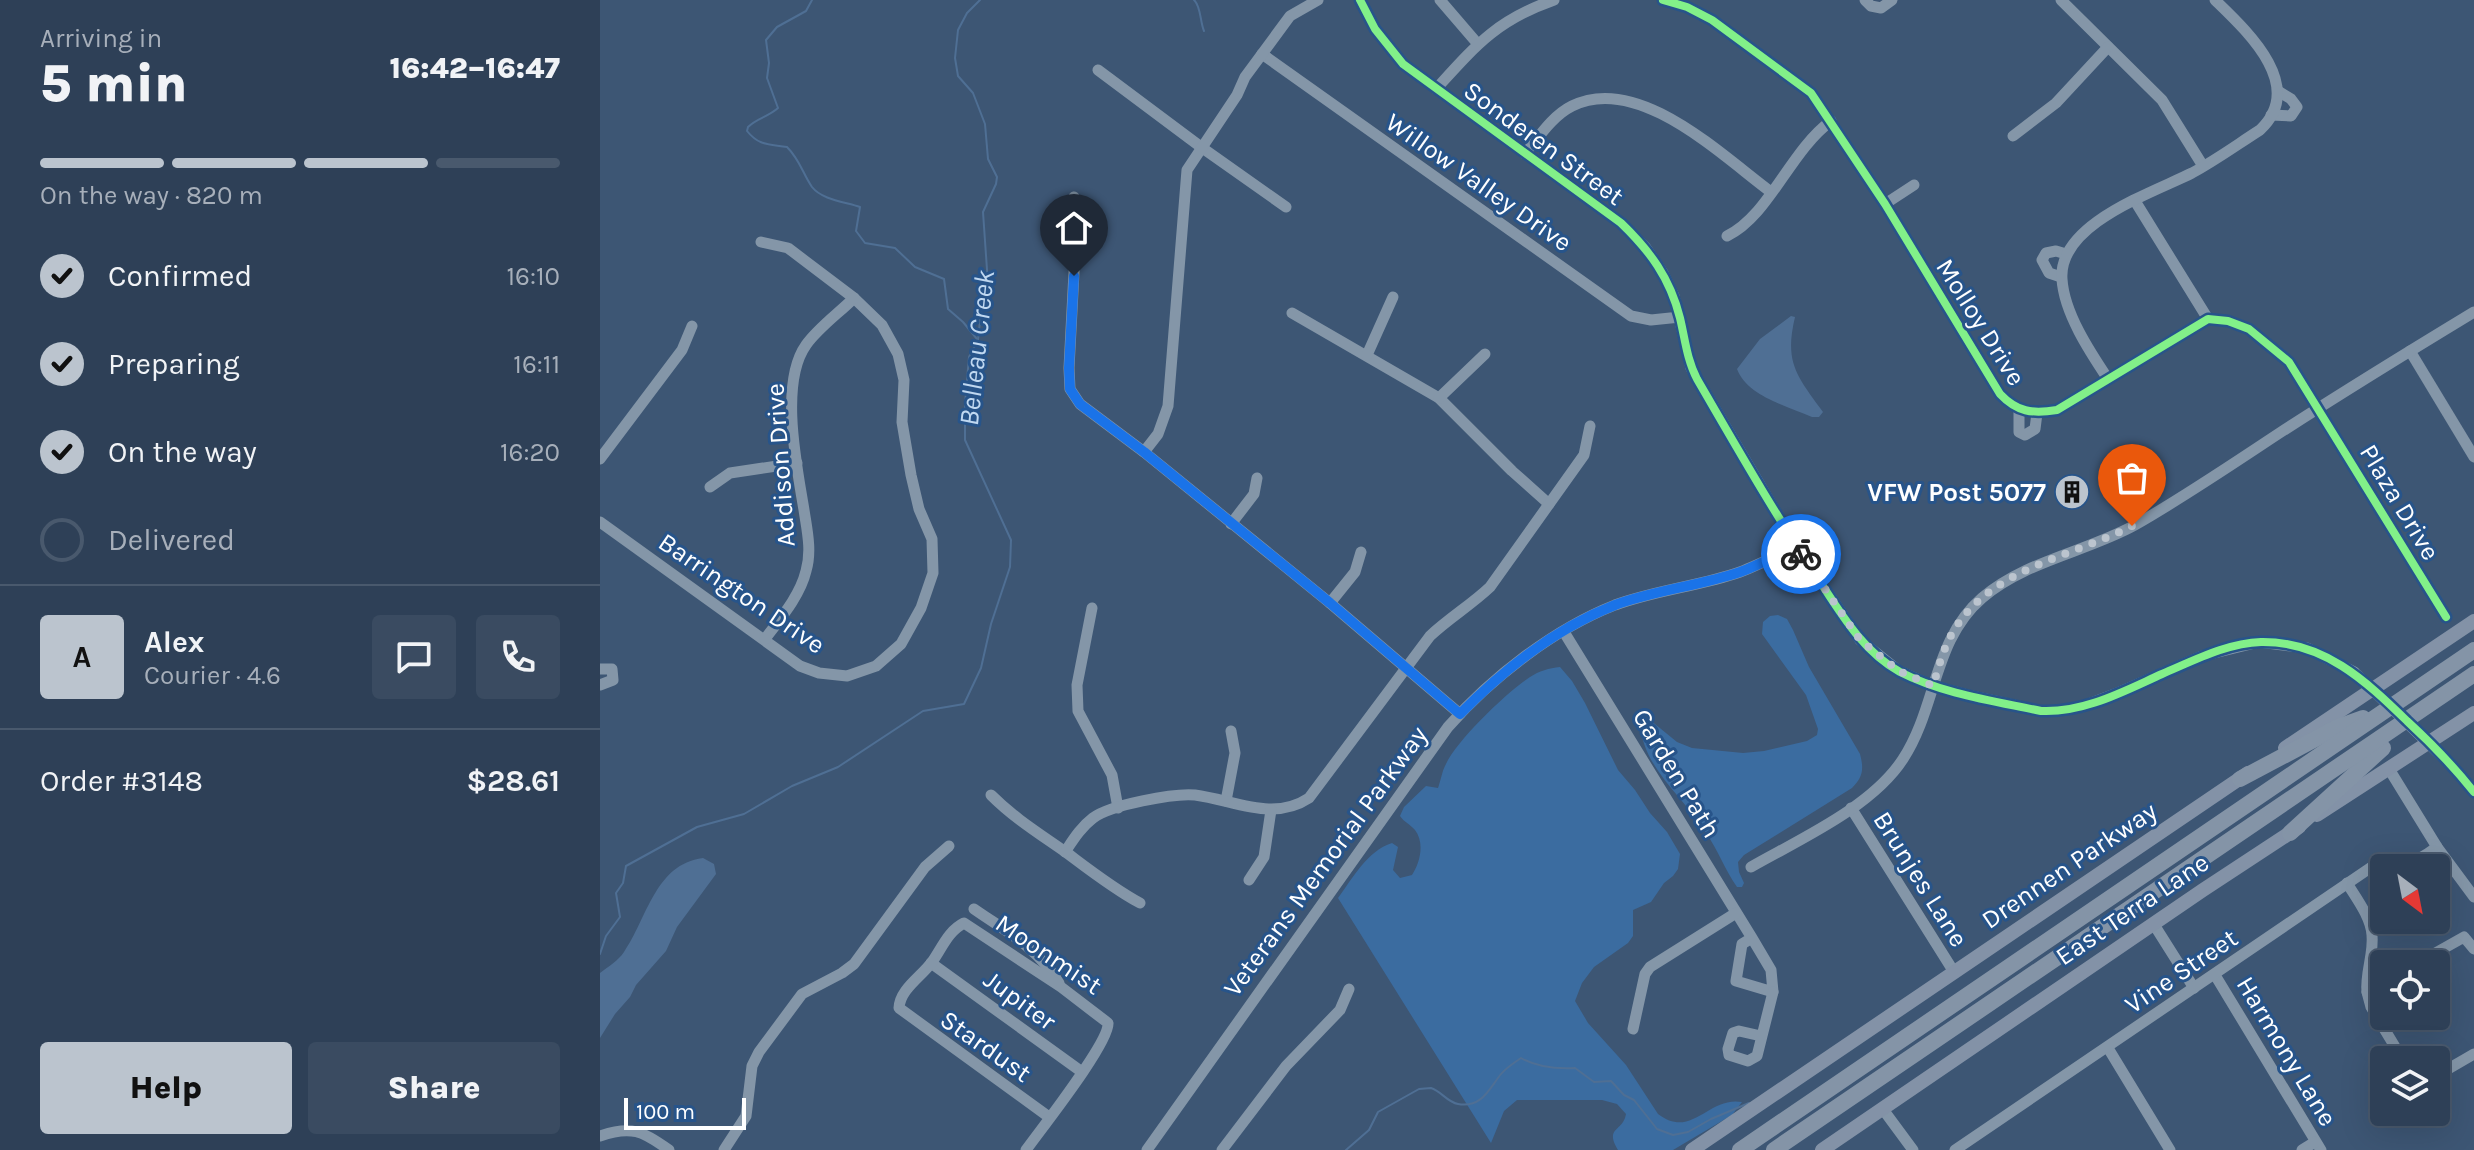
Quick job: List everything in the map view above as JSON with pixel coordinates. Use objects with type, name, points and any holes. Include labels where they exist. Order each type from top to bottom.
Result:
[{"type":"highway","points":[[1740,1150],[2474,650]]},
{"type":"highway","points":[[1774,1150],[2474,674]]},
{"type":"highway","points":[[2240,779],[2338,727],[2387,709]]},
{"type":"highway","points":[[2290,833],[2418,714]]},
{"type":"main road","name":"Drennen Parkway","points":[[1692,1150],[2474,621]]},
{"type":"main road","name":"East Terra Lane","points":[[1822,1150],[2153,923],[2474,713]]},
{"type":"street","points":[[1144,452],[1158,434],[1168,406],[1187,170],[1290,16],[1318,0]]},
{"type":"street","name":"Sonderen Street","points":[[1360,0],[1393,54],[1436,89],[1621,223],[1646,248],[1674,296],[1691,368],[1796,546],[1860,640],[1899,671],[1933,686],[2041,711],[2056,711],[2081,707],[2202,656],[2259,642],[2307,648],[2354,672],[2453,767],[2474,792]]},
{"type":"street","points":[[1440,0],[1477,43]]},
{"type":"street","points":[[1436,89],[1477,43],[1506,21],[1554,0]]},
{"type":"street","name":"Molloy Drive","points":[[1663,0],[1687,7],[1736,36],[1811,93],[1885,204],[2000,394],[2019,410],[2037,413],[2057,410],[2208,319]]},
{"type":"street","points":[[1865,0],[1876,8],[1886,6],[1892,0]]},
{"type":"street","points":[[2061,0],[2162,100],[2203,166]]},
{"type":"street","points":[[2108,379],[2084,342],[2070,308],[2061,277],[2066,254],[2078,238],[2108,216],[2203,166],[2260,130],[2271,115],[2278,91],[2273,71],[2259,47],[2215,0]]},
{"type":"street","points":[[2013,136],[2056,103],[2108,47]]},
{"type":"street","name":"Willow Valley Drive","points":[[1262,54],[1631,316],[1651,320],[1680,317]]},
{"type":"street","points":[[1098,70],[1286,207]]},
{"type":"street","points":[[2271,115],[2291,116],[2297,107],[2278,91]]},
{"type":"street","points":[[1525,154],[1551,122],[1571,107],[1593,100],[1623,99],[1667,115],[1771,192]]},
{"type":"street","points":[[1727,236],[1747,224],[1814,133],[1831,121]]},
{"type":"street","points":[[1885,204],[1914,185]]},
{"type":"street","points":[[1074,197],[1077,215],[1070,389],[1080,404],[1330,603],[1460,714]]},
{"type":"street","points":[[2135,201],[2208,319],[2239,324],[2279,351],[2319,408]]},
{"type":"street","name":"Barrington Drive","points":[[600,522],[800,666],[819,673],[847,676],[876,666],[901,644],[921,608],[933,573],[932,539],[919,509],[906,449],[902,422],[904,380],[898,354],[882,325],[854,298],[788,248],[761,242]]},
{"type":"street","points":[[2061,277],[2049,273],[2042,260],[2046,253],[2056,251],[2066,254]]},
{"type":"street","points":[[1367,355],[1393,297]]},
{"type":"street","name":"Addison Drive","points":[[765,639],[793,601],[806,572],[809,550],[797,463],[792,393],[796,368],[805,346],[854,298]]},
{"type":"street","points":[[1751,867],[1851,808],[1885,781],[1902,761],[1916,734],[1941,656],[1955,629],[1970,609],[2003,582],[2132,526],[2474,312]]},
{"type":"street","points":[[1292,313],[1439,398],[1549,504]]},
{"type":"street","points":[[600,459],[682,350],[692,326]]},
{"type":"street","points":[[2410,351],[2474,457]]},
{"type":"street","points":[[1439,398],[1485,354]]},
{"type":"street","name":"Plaza Drive","points":[[2319,408],[2446,617]]},
{"type":"street","name":"Molloy Drive","points":[[2019,410],[2019,432],[2025,435],[2035,429],[2037,413]]},
{"type":"street","points":[[1065,852],[1093,818],[1118,808],[1194,795],[1271,810],[1293,807],[1309,798],[1404,668],[1437,629],[1490,587],[1584,455],[1590,426]]},
{"type":"street","points":[[710,487],[730,473],[797,463]]},
{"type":"street","points":[[1231,524],[1254,494],[1257,478]]},
{"type":"street","name":"Veterans Memorial Parkway","points":[[1147,1150],[1460,714],[1507,670],[1564,632],[1616,605],[1740,571],[1796,546]]},
{"type":"street","points":[[1330,603],[1355,572],[1361,552]]},
{"type":"street","points":[[1092,608],[1077,685],[1078,711],[1112,775],[1118,808]]},
{"type":"street","name":"Garden Path","points":[[1564,632],[1771,970],[1773,992]]},
{"type":"street","points":[[600,669],[612,669],[614,674],[613,680],[600,685]]},
{"type":"street","points":[[1226,801],[1235,753],[1231,731]]},
{"type":"street","points":[[2389,769],[2437,847],[2474,897]]},
{"type":"street","points":[[991,795],[1007,811],[1140,903]]},
{"type":"street","name":"Brunjes Lane","points":[[1851,808],[1954,972]]},
{"type":"street","points":[[1249,880],[1264,857],[1271,810]]},
{"type":"street","points":[[724,1150],[746,1116],[752,1066],[792,1004],[814,986],[854,964],[925,867],[949,846]]},
{"type":"street","name":"Vine Street","points":[[1955,1150],[2347,883],[2389,858],[2417,860],[2437,847]]},
{"type":"street","points":[[2347,883],[2364,910],[2372,935],[2366,979],[2371,1007],[2395,1046]]},
{"type":"street","points":[[974,909],[1031,948],[1046,962],[1061,987]]},
{"type":"street","points":[[1633,1029],[1645,974],[1650,967],[1736,913]]},
{"type":"street","name":"Moonmist","points":[[931,963],[956,927],[964,923],[1061,987],[1108,1023],[1106,1036],[1082,1072]]},
{"type":"street","name":"Harmony Lane","points":[[2153,923],[2194,988]]},
{"type":"street","points":[[2441,950],[2464,937],[2474,949]]},
{"type":"street","points":[[1752,938],[1742,944],[1736,981],[1773,992],[1761,1036]]},
{"type":"street","name":"Stardust","points":[[931,963],[906,991],[899,1008],[1049,1117]]},
{"type":"street","name":"Jupiter","points":[[931,963],[1082,1072]]},
{"type":"street","name":"Harmony Lane","points":[[2215,975],[2318,1146]]},
{"type":"street","points":[[1222,1150],[1286,1066],[1340,1010],[1349,989]]},
{"type":"street","points":[[2108,1048],[2170,1150]]},
{"type":"street","points":[[2450,1068],[2474,1054]]},
{"type":"street","points":[[1026,1150],[1082,1072]]},
{"type":"street","points":[[1882,1108],[1913,1150]]},
{"type":"street","points":[[600,1136],[617,1130],[636,1130],[649,1135],[669,1150]]},
{"type":"street","points":[[2302,1150],[2318,1146]]},
{"type":"shaded area","points":[[1791,316],[1795,317],[1792,358],[1800,378],[1823,412],[1819,417],[1812,417],[1759,393],[1749,386],[1737,369],[1760,339]]},
{"type":"shaded area","points":[[1770,616],[1787,619],[1809,667],[1860,754],[1862,772],[1852,788],[1744,855],[1738,862],[1744,883],[1742,887],[1737,887],[1697,819],[1654,764],[1641,733],[1641,716],[1677,742],[1692,748],[1743,753],[1764,751],[1807,741],[1817,735],[1818,729],[1806,695],[1762,634],[1763,622]]},
{"type":"shaded area","points":[[1560,667],[1585,703],[1618,770],[1667,832],[1680,854],[1678,869],[1673,876],[1651,902],[1633,910],[1633,936],[1628,943],[1594,967],[1582,983],[1575,1001],[1588,1023],[1626,1065],[1658,1114],[1670,1121],[1681,1122],[1719,1105],[1742,1102],[1732,1115],[1673,1150],[1618,1150],[1613,1137],[1626,1114],[1617,1104],[1602,1100],[1517,1100],[1504,1111],[1491,1143],[1338,898],[1368,859],[1392,843],[1398,847],[1393,870],[1400,878],[1412,875],[1421,847],[1415,830],[1400,816],[1404,807],[1426,786],[1438,788],[1452,754],[1509,693],[1537,673]]},
{"type":"shaded area","points":[[703,858],[714,864],[716,874],[677,927],[666,951],[636,985],[600,1038],[600,973],[624,952],[663,882],[687,862]]},
{"type":"waterway","points":[[812,0],[806,11],[777,27],[766,40],[767,78],[778,108],[751,124],[747,131],[760,142],[787,147],[816,191],[828,198],[860,207],[856,231],[865,243],[895,248],[915,267],[944,279],[948,309],[977,339]]},
{"type":"waterway","name":"Belleau Creek","points":[[600,954],[606,936],[620,917],[616,893],[623,883],[626,866],[697,827],[744,814],[792,786],[838,767],[923,711],[964,704],[981,668],[991,624],[1010,567],[1011,540],[965,440],[969,357],[978,340],[982,301],[988,284],[983,212],[997,177],[988,159],[985,124],[973,93],[958,76],[955,58],[958,30],[967,13],[980,0]]},
{"type":"waterway","points":[[1194,0],[1204,31]]},
{"type":"waterway","points":[[1346,1150],[1369,1130],[1378,1112],[1419,1089],[1431,1088],[1458,1104],[1473,1103],[1484,1096],[1503,1072],[1521,1058],[1547,1067],[1575,1068],[1594,1082],[1611,1081],[1624,1095],[1634,1100],[1657,1129],[1673,1135],[1688,1132],[1749,1103]]},
{"type":"cycle path","points":[[1360,0],[1375,29],[1403,64],[1621,223],[1650,255],[1665,278],[1676,304],[1697,379],[1770,504],[1834,604],[1863,642],[1886,663],[1916,680],[1951,691],[2041,711],[2057,711],[2103,700],[2223,649],[2248,643],[2283,643],[2323,656],[2359,678],[2425,738],[2474,792]]},
{"type":"cycle path","points":[[1663,0],[1687,7],[1712,20],[1811,93],[1885,204],[2000,394],[2013,405],[2040,412],[2057,410],[2208,319],[2228,321],[2249,329],[2289,362],[2446,617]]},
{"type":"way so far","points":[[1801,554],[1860,640],[1899,671],[1933,686],[1941,656],[1955,629],[1984,596],[2027,570],[2132,526]]},
{"type":"place","name":"VFW Post 5077","points":[[2072,492]]},
{"type":"route","points":[[1074,276],[1069,368],[1070,389],[1080,404],[1330,603],[1460,714],[1507,670],[1600,611],[1656,592],[1740,571],[1796,546],[1801,554]]}]
